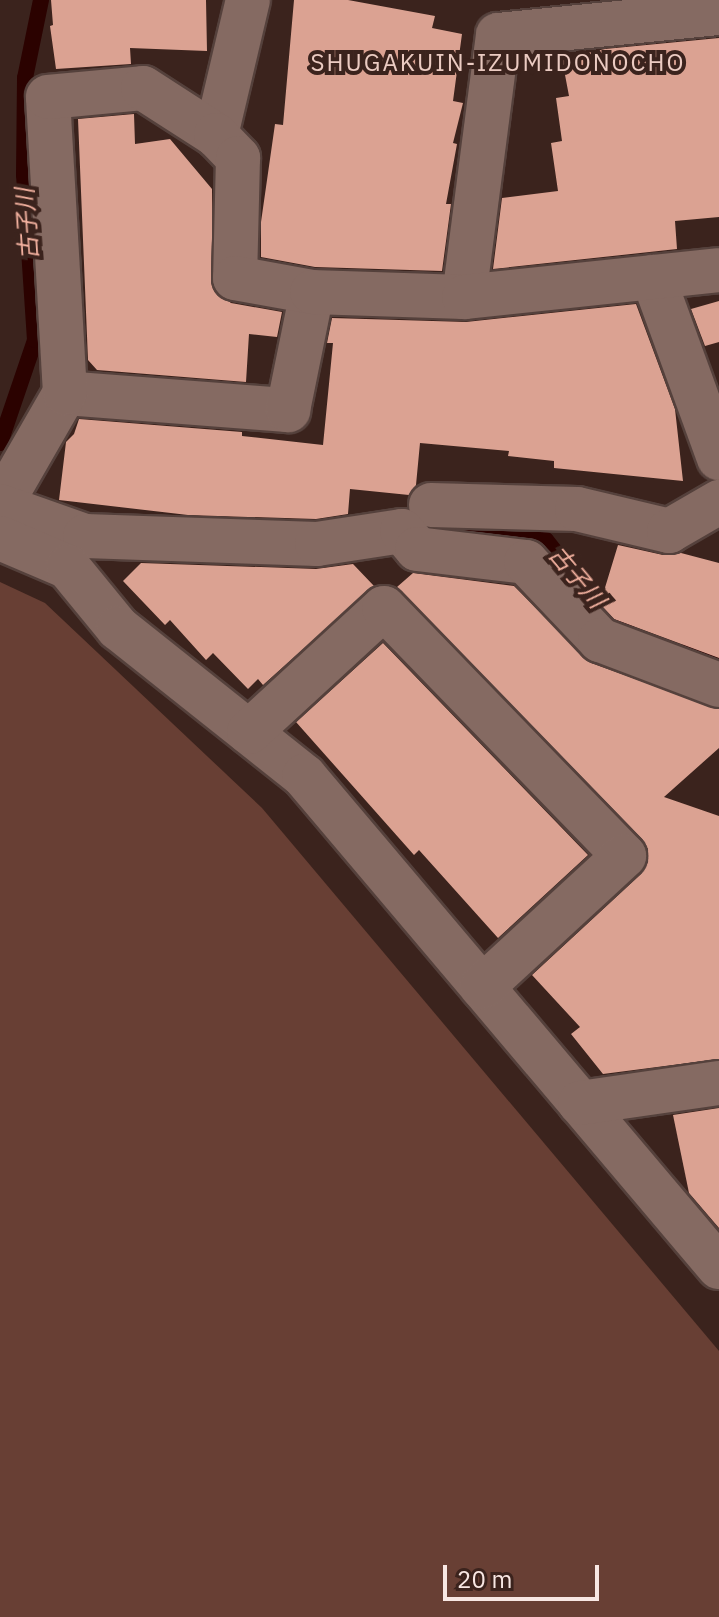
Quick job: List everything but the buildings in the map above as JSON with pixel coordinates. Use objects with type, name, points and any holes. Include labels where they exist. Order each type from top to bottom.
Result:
[{"type":"street","points":[[216,135],[248,0]]},
{"type":"street","points":[[464,297],[498,35],[719,13]]},
{"type":"street","points":[[719,270],[464,297],[312,292],[235,278],[238,158],[216,135],[143,88],[48,97],[65,393],[0,506],[85,536],[317,544],[402,531],[417,549],[526,562],[600,640],[719,685]]},
{"type":"street","points":[[653,277],[719,458]]},
{"type":"street","points":[[65,393],[288,410],[312,292]]},
{"type":"street","points":[[431,505],[577,509],[669,531],[719,502]]},
{"type":"street","points":[[0,538],[68,567],[118,628],[304,776],[719,1267]]},
{"type":"street","points":[[249,732],[384,608],[624,856],[482,987]]},
{"type":"street","points":[[580,1103],[719,1083]]},
{"type":"shaded area","points":[[0,582],[45,603],[262,808],[719,1351],[719,1617],[0,1617]]},
{"type":"waterway","name":"古子川","points":[[0,443],[35,340],[24,175],[25,78],[41,0]]},
{"type":"waterway","name":"古子川","points":[[448,531],[546,540],[602,611],[628,622]]},
{"type":"waterway","name":"古子川","points":[[690,647],[719,658]]},
{"type":"district","name":"SHUGAKUIN-IZUMIDONOCHO","points":[[498,63]]}]
